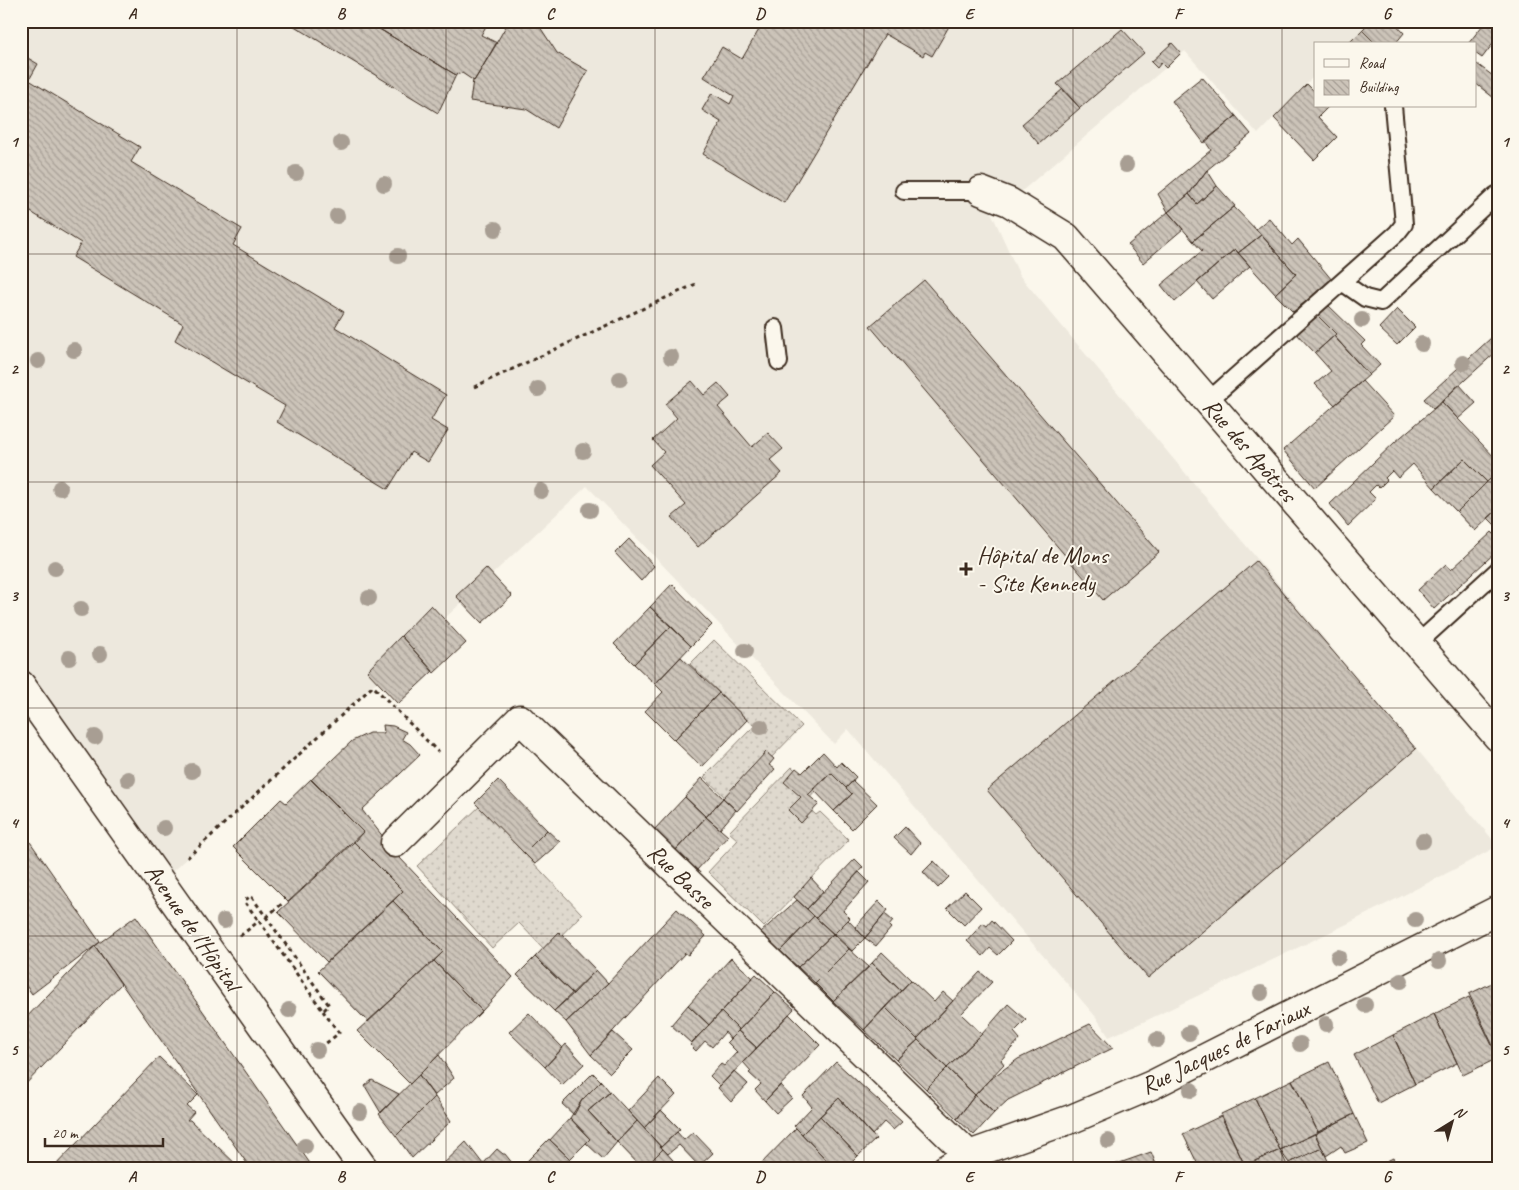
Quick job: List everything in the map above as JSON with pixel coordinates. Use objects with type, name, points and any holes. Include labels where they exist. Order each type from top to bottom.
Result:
[{"type":"street","name":"Rue des Apôtres","points":[[981,191],[1010,202],[1066,236],[1498,737]]},
{"type":"street","name":"Avenue de l'Hôpital","points":[[21,685],[364,1169]]},
{"type":"street","name":"Rue Basse","points":[[395,843],[520,719],[969,1155]]},
{"type":"street","name":"Rue Jacques de Fariaux","points":[[946,1169],[969,1155],[1074,1118],[1152,1085],[1498,910]]},
{"type":"lane","points":[[1208,401],[1397,234],[1404,224],[1393,108]]},
{"type":"lane","points":[[904,191],[981,191]]},
{"type":"lane","points":[[1342,282],[1365,298],[1381,302],[1496,195]]},
{"type":"lane","points":[[775,328],[779,362]]},
{"type":"lane","points":[[1418,644],[1498,570]]},
{"type":"path","points":[[474,387],[698,283]]},
{"type":"path","points":[[161,882],[373,686],[462,776]]},
{"type":"path","points":[[323,1011],[329,1005],[251,896],[244,901],[259,921],[323,1011],[339,1033]]},
{"type":"path","points":[[266,917],[283,904]]},
{"type":"path","points":[[214,956],[259,921]]},
{"type":"shaded area","name":"Hôpital de Mons - Site Kennedy","points":[[21,21],[1371,21],[1350,42],[1314,42],[1314,76],[1258,134],[1185,51],[1009,202],[982,192],[1020,276],[1498,846],[1347,924],[1109,1037],[1096,1017],[848,729],[834,744],[587,486],[161,882],[21,685]]},
{"type":"shaded area","points":[[714,640],[802,726],[729,801],[704,777],[754,726],[690,664]]},
{"type":"shaded area","points":[[792,767],[817,790],[804,804],[816,815],[820,812],[849,840],[764,927],[708,872],[738,840],[729,832]]},
{"type":"shaded area","points":[[481,805],[582,914],[546,951],[519,923],[492,948],[417,866]]},
{"type":"building","points":[[286,21],[366,21],[456,75],[438,113]]},
{"type":"building","points":[[366,21],[489,21],[481,35],[497,43],[474,81],[462,73],[456,75]]},
{"type":"building","points":[[509,21],[536,21],[557,53],[588,71],[556,128],[526,109],[470,101],[473,80]]},
{"type":"building","points":[[764,21],[952,21],[932,56],[925,52],[923,56],[885,34],[784,203],[703,154],[721,122],[702,110],[712,93],[730,104],[734,96],[704,77],[722,47],[742,59]]},
{"type":"building","points":[[1371,21],[1393,21],[1404,33],[1397,42],[1374,42],[1362,30]]},
{"type":"building","points":[[1486,21],[1498,21],[1498,37],[1482,58],[1476,54],[1476,42],[1470,42]]},
{"type":"building","points":[[1122,29],[1144,53],[1080,108],[1057,84]]},
{"type":"building","points":[[1362,30],[1374,42],[1350,42]]},
{"type":"building","points":[[1172,43],[1181,53],[1166,68],[1161,63],[1157,68],[1151,62]]},
{"type":"building","points":[[21,54],[38,64],[29,80],[140,147],[131,162],[242,229],[233,245],[344,312],[335,327],[446,395],[431,420],[448,430],[428,462],[411,452],[388,489],[277,422],[285,406],[175,340],[183,324],[73,257],[81,243],[21,206]]},
{"type":"building","points":[[1477,64],[1493,76],[1498,69],[1498,93],[1494,98],[1476,84]]},
{"type":"building","points":[[1202,77],[1236,116],[1204,143],[1172,101]]},
{"type":"building","points":[[1307,84],[1314,91],[1314,108],[1327,108],[1318,117],[1337,137],[1314,160],[1274,118]]},
{"type":"building","points":[[1063,89],[1080,108],[1039,144],[1022,124]]},
{"type":"building","points":[[1236,116],[1251,134],[1207,170],[1189,194],[1168,212],[1158,194],[1211,150],[1205,141]]},
{"type":"building","points":[[1207,170],[1217,186],[1197,204],[1189,194]]},
{"type":"building","points":[[1217,186],[1235,206],[1193,241],[1168,212],[1189,194],[1197,204]]},
{"type":"building","points":[[1234,207],[1261,235],[1238,253],[1235,249],[1175,302],[1161,285],[1202,251],[1193,241]]},
{"type":"building","points":[[1168,212],[1183,229],[1143,263],[1128,245]]},
{"type":"building","points":[[1269,218],[1292,245],[1298,239],[1332,280],[1293,312],[1275,294],[1296,274],[1256,229]]},
{"type":"building","points":[[1261,235],[1296,274],[1275,294],[1238,253]]},
{"type":"building","points":[[1235,249],[1250,266],[1212,299],[1197,282]]},
{"type":"building","points":[[924,280],[1159,552],[1103,600],[870,326]]},
{"type":"building","points":[[1326,303],[1365,341],[1361,345],[1380,365],[1369,375],[1334,336],[1336,334],[1315,313]]},
{"type":"building","points":[[1397,309],[1415,327],[1397,345],[1379,328]]},
{"type":"building","points":[[1315,313],[1336,334],[1315,353],[1294,331]]},
{"type":"building","points":[[1334,336],[1369,375],[1335,405],[1315,384],[1331,371],[1315,353]]},
{"type":"building","points":[[1491,338],[1498,345],[1498,350],[1433,409],[1424,399]]},
{"type":"building","points":[[692,381],[704,395],[718,383],[730,397],[718,407],[752,447],[768,433],[783,449],[770,460],[782,473],[698,547],[672,517],[686,505],[650,465],[664,452],[653,440],[677,418],[665,404]]},
{"type":"building","points":[[1362,381],[1394,416],[1315,488],[1283,450]]},
{"type":"building","points":[[1459,384],[1476,403],[1458,419],[1442,402]]},
{"type":"building","points":[[1442,402],[1498,461],[1498,488],[1490,479],[1487,482],[1464,459],[1434,488],[1413,464],[1398,478],[1392,471],[1379,488],[1376,485],[1369,492],[1376,499],[1348,526],[1330,504],[1395,442]]},
{"type":"building","points":[[1464,459],[1487,482],[1457,512],[1434,488]]},
{"type":"building","points":[[1490,479],[1498,488],[1498,509],[1475,531],[1457,512]]},
{"type":"building","points":[[1498,509],[1498,528],[1488,518]]},
{"type":"building","points":[[1498,530],[1498,550],[1434,609],[1418,590],[1446,564],[1451,570],[1492,532],[1494,534]]},
{"type":"building","points":[[629,539],[654,566],[641,581],[615,553]]},
{"type":"building","points":[[1256,561],[1416,749],[1148,978],[987,790]]},
{"type":"building","points":[[486,568],[512,596],[482,623],[456,596]]},
{"type":"building","points":[[672,584],[712,625],[691,646],[650,607]]},
{"type":"building","points":[[431,605],[466,643],[434,673],[401,636]]},
{"type":"building","points":[[650,607],[671,626],[634,664],[614,644]]},
{"type":"building","points":[[671,626],[691,646],[655,684],[634,664]]},
{"type":"building","points":[[401,636],[433,671],[398,704],[367,671]]},
{"type":"building","points":[[681,657],[719,693],[674,740],[645,711],[663,692],[655,684]]},
{"type":"building","points":[[719,693],[747,720],[702,767],[674,740]]},
{"type":"building","points":[[383,725],[393,726],[406,732],[402,739],[410,744],[420,755],[362,810],[399,857],[513,977],[482,1011],[434,961],[443,952],[393,901],[403,891],[354,842],[363,832],[311,780],[352,741],[369,733],[384,733]]},
{"type":"building","points":[[766,752],[774,759],[769,765],[775,769],[737,811],[723,798]]},
{"type":"building","points":[[823,752],[837,767],[841,762],[856,777],[846,788],[831,773],[808,795],[819,804],[801,823],[788,810],[801,797],[784,782],[796,768],[802,773]]},
{"type":"building","points":[[831,773],[852,794],[834,811],[813,789]]},
{"type":"building","points":[[702,778],[723,798],[706,817],[685,797]]},
{"type":"building","points":[[311,779],[363,832],[288,902],[233,847],[281,799],[286,803]]},
{"type":"building","points":[[498,780],[547,830],[524,853],[475,803]]},
{"type":"building","points":[[853,781],[877,804],[852,829],[834,811],[852,794],[846,788]]},
{"type":"building","points":[[685,797],[706,817],[675,851],[653,831]]},
{"type":"building","points":[[723,798],[736,810],[720,829],[706,817]]},
{"type":"building","points":[[706,817],[728,836],[696,871],[675,851]]},
{"type":"building","points":[[905,827],[920,843],[911,854],[894,838]]},
{"type":"building","points":[[21,829],[100,942],[32,994],[21,979]]},
{"type":"building","points":[[547,830],[560,842],[535,864],[524,853]]},
{"type":"building","points":[[354,842],[403,891],[327,962],[278,912]]},
{"type":"building","points":[[855,859],[863,867],[816,918],[807,909]]},
{"type":"building","points":[[934,861],[949,877],[938,888],[923,872]]},
{"type":"building","points":[[859,872],[869,882],[843,911],[850,918],[834,934],[816,918]]},
{"type":"building","points":[[811,878],[823,891],[807,909],[794,897]]},
{"type":"building","points":[[965,891],[981,907],[964,925],[947,908]]},
{"type":"building","points":[[797,900],[814,916],[780,951],[761,932]]},
{"type":"building","points":[[393,901],[443,952],[368,1022],[318,971]]},
{"type":"building","points":[[879,901],[888,910],[865,938],[855,927]]},
{"type":"building","points":[[677,909],[706,936],[688,955],[685,953],[591,1055],[566,1022],[608,983]]},
{"type":"building","points":[[885,914],[893,921],[889,926],[891,928],[876,946],[865,938]]},
{"type":"building","points":[[136,916],[314,1169],[251,1169],[95,946]]},
{"type":"building","points":[[814,916],[833,934],[798,967],[780,951]]},
{"type":"building","points":[[848,920],[865,938],[852,951],[834,934]]},
{"type":"building","points":[[992,920],[1012,941],[998,955],[990,948],[983,956],[967,941],[983,923],[987,926]]},
{"type":"building","points":[[559,932],[596,970],[573,994],[535,957]]},
{"type":"building","points":[[833,934],[849,949],[815,983],[798,967]]},
{"type":"building","points":[[95,946],[121,984],[21,1089],[21,1023]]},
{"type":"building","points":[[849,949],[869,967],[833,1001],[815,983]]},
{"type":"building","points":[[882,952],[911,980],[901,991],[872,963]]},
{"type":"building","points":[[535,957],[573,994],[554,1011],[517,975]]},
{"type":"building","points":[[731,958],[753,978],[709,1025],[688,1005]]},
{"type":"building","points":[[434,961],[482,1011],[410,1084],[357,1031]]},
{"type":"building","points":[[872,963],[901,991],[864,1030],[833,1001]]},
{"type":"building","points":[[596,970],[608,983],[566,1022],[554,1011]]},
{"type":"building","points":[[980,972],[992,982],[961,1014],[982,1034],[947,1068],[917,1039]]},
{"type":"building","points":[[756,974],[775,992],[739,1030],[721,1012]]},
{"type":"building","points":[[911,980],[934,1002],[943,992],[953,1001],[917,1039],[885,1007]]},
{"type":"building","points":[[1498,980],[1498,1057],[1469,994]]},
{"type":"building","points":[[775,992],[794,1009],[756,1049],[738,1031]]},
{"type":"building","points":[[1469,997],[1498,1058],[1463,1075],[1434,1014]]},
{"type":"building","points":[[1008,1004],[1026,1020],[1014,1032],[1020,1039],[1001,1060],[1004,1064],[975,1095],[947,1068],[982,1034]]},
{"type":"building","points":[[688,1005],[709,1025],[691,1043],[671,1025]]},
{"type":"building","points":[[885,1007],[918,1040],[896,1060],[864,1030]]},
{"type":"building","points":[[721,1012],[739,1030],[730,1039],[725,1032],[712,1047],[705,1041],[696,1051],[690,1045]]},
{"type":"building","points":[[529,1013],[563,1048],[545,1067],[509,1032]]},
{"type":"building","points":[[789,1014],[820,1045],[765,1101],[755,1090],[761,1084],[749,1073],[751,1071],[743,1062]]},
{"type":"building","points":[[1434,1014],[1457,1063],[1415,1084],[1393,1035]]},
{"type":"building","points":[[1090,1024],[1113,1048],[1008,1100],[994,1113],[975,1095],[989,1080],[1018,1059]]},
{"type":"building","points":[[738,1031],[756,1049],[720,1086],[710,1076],[721,1064],[724,1066],[737,1052],[727,1042]]},
{"type":"building","points":[[613,1032],[633,1050],[610,1073],[591,1055]]},
{"type":"building","points":[[1393,1035],[1415,1084],[1378,1103],[1354,1055]]},
{"type":"building","points":[[918,1040],[947,1068],[926,1089],[896,1060]]},
{"type":"building","points":[[566,1044],[584,1064],[562,1085],[545,1067]]},
{"type":"building","points":[[439,1055],[454,1078],[434,1096],[419,1075]]},
{"type":"building","points":[[159,1057],[198,1095],[187,1106],[194,1112],[187,1120],[190,1120],[241,1169],[52,1169]]},
{"type":"building","points":[[836,1062],[902,1122],[893,1130],[884,1122],[872,1135],[839,1098],[802,1134],[794,1126],[812,1107],[803,1096]]},
{"type":"building","points":[[1329,1062],[1354,1114],[1318,1132],[1292,1080]]},
{"type":"building","points":[[947,1068],[975,1095],[957,1119],[926,1089]]},
{"type":"building","points":[[734,1071],[748,1084],[731,1102],[718,1088]]},
{"type":"building","points":[[593,1073],[601,1081],[582,1100],[574,1115],[562,1104]]},
{"type":"building","points":[[419,1075],[435,1097],[396,1136],[379,1114]]},
{"type":"building","points":[[659,1078],[676,1095],[644,1128],[628,1111]]},
{"type":"building","points":[[372,1080],[399,1094],[381,1113],[365,1086]]},
{"type":"building","points":[[1292,1080],[1318,1132],[1280,1150],[1255,1098]]},
{"type":"building","points":[[601,1081],[610,1092],[588,1111],[617,1142],[603,1159],[586,1143],[590,1139],[570,1118],[582,1100]]},
{"type":"building","points":[[780,1085],[792,1098],[776,1113],[765,1101]]},
{"type":"building","points":[[610,1092],[637,1121],[617,1142],[588,1111]]},
{"type":"building","points":[[975,1095],[994,1113],[974,1135],[957,1119]]},
{"type":"building","points":[[435,1097],[451,1121],[412,1158],[396,1136]]},
{"type":"building","points":[[839,1098],[876,1139],[858,1156],[820,1116]]},
{"type":"building","points":[[1255,1098],[1280,1150],[1245,1166],[1221,1114]]},
{"type":"building","points":[[661,1110],[680,1129],[661,1147],[644,1128]]},
{"type":"building","points":[[1354,1114],[1368,1143],[1345,1153],[1341,1146],[1326,1156],[1315,1134]]},
{"type":"building","points":[[820,1116],[858,1156],[845,1169],[835,1169],[802,1134]]},
{"type":"building","points":[[1221,1116],[1245,1166],[1239,1169],[1200,1169],[1183,1134]]},
{"type":"building","points":[[570,1118],[590,1139],[570,1159],[550,1140]]},
{"type":"building","points":[[637,1121],[663,1149],[643,1169],[617,1142]]},
{"type":"building","points":[[796,1128],[835,1169],[756,1169]]},
{"type":"building","points":[[677,1132],[684,1140],[693,1132],[713,1153],[699,1166],[679,1145],[668,1154],[661,1147]]},
{"type":"building","points":[[1315,1134],[1322,1148],[1289,1163],[1280,1150]]},
{"type":"building","points":[[549,1139],[570,1159],[560,1169],[519,1169]]},
{"type":"building","points":[[466,1142],[483,1164],[478,1169],[438,1169]]},
{"type":"building","points":[[1322,1148],[1329,1163],[1317,1169],[1291,1169],[1289,1163]]},
{"type":"building","points":[[497,1149],[505,1154],[517,1169],[487,1169],[483,1164]]},
{"type":"building","points":[[663,1149],[681,1169],[643,1169]]},
{"type":"building","points":[[1280,1150],[1287,1165],[1278,1169],[1245,1169],[1243,1166]]},
{"type":"building","points":[[1151,1152],[1158,1169],[1112,1169],[1111,1166]]},
{"type":"building","points":[[1393,1158],[1398,1169],[1373,1169],[1373,1168]]},
{"type":"place","name":"Hôpital de Mons - Site Kennedy","points":[[966,569]]}]
